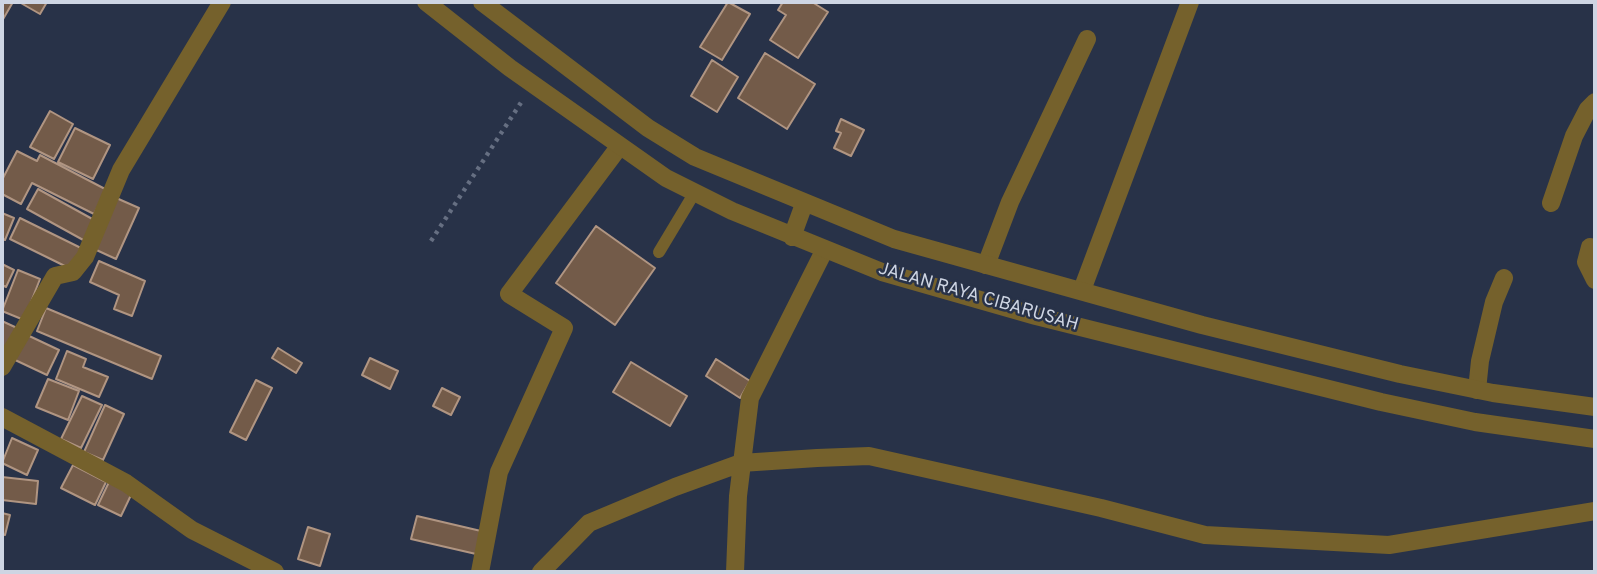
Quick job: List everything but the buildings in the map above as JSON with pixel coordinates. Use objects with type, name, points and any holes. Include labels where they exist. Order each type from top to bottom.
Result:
[{"type":"street","points":[[2,367],[55,276],[74,272],[85,257],[121,170],[222,2]]},
{"type":"street","name":"JALAN RAYA CIBARUSAH","points":[[426,2],[533,85],[660,174],[824,251],[881,272],[1036,316],[1381,402],[1475,422],[1595,439]]},
{"type":"street","name":"JALAN RAYA CIBARUSAH","points":[[482,2],[607,98],[695,157],[894,239],[1202,325],[1400,374],[1477,390],[1595,407]]},
{"type":"street","points":[[1082,290],[1190,2]]},
{"type":"street","points":[[986,264],[1010,202],[1087,39]]},
{"type":"street","points":[[1551,203],[1574,136],[1588,109],[1595,102]]},
{"type":"street","points":[[660,174],[674,144]]},
{"type":"street","points":[[480,572],[499,471],[564,328],[509,294],[619,147]]},
{"type":"street","points":[[792,237],[804,204]]},
{"type":"street","points":[[1590,247],[1586,262],[1595,280]]},
{"type":"street","points":[[735,572],[745,425],[757,379],[824,251]]},
{"type":"street","points":[[1477,390],[1485,337],[1504,278]]},
{"type":"street","points":[[2,417],[94,464],[192,530],[275,572]]},
{"type":"street","points":[[541,572],[589,523],[675,486],[741,464],[869,456],[1101,508],[1205,535],[1389,545],[1595,511]]},
{"type":"lane","points":[[659,252],[695,192]]},
{"type":"path","points":[[431,241],[533,85]]}]
